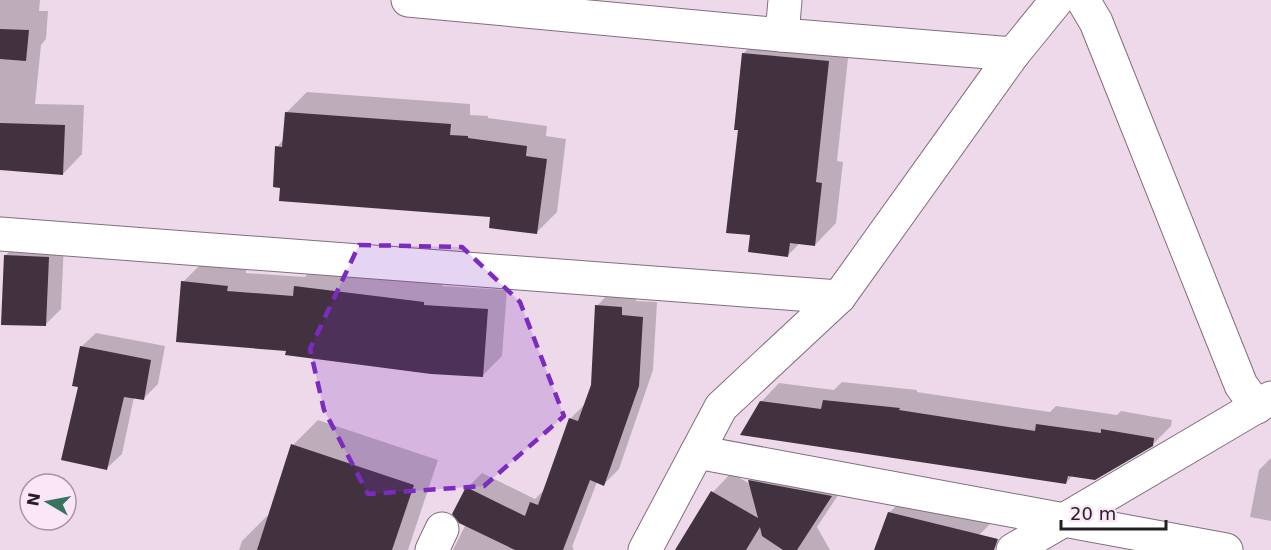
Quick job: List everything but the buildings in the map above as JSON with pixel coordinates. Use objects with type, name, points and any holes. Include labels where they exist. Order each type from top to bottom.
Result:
[{"type":"street","points":[[408,0],[1013,54]]},
{"type":"street","points":[[782,35],[785,0]]},
{"type":"street","points":[[645,550],[721,407],[839,297],[1013,54],[1057,0]]},
{"type":"street","points":[[1013,550],[1264,402],[1241,385],[1096,22],[1083,0]]},
{"type":"street","points":[[0,234],[839,297]]},
{"type":"street","points":[[697,452],[1226,550]]},
{"type":"highlighted area","points":[[359,245],[462,247],[520,302],[564,416],[484,486],[368,494],[324,410],[310,349]]}]
